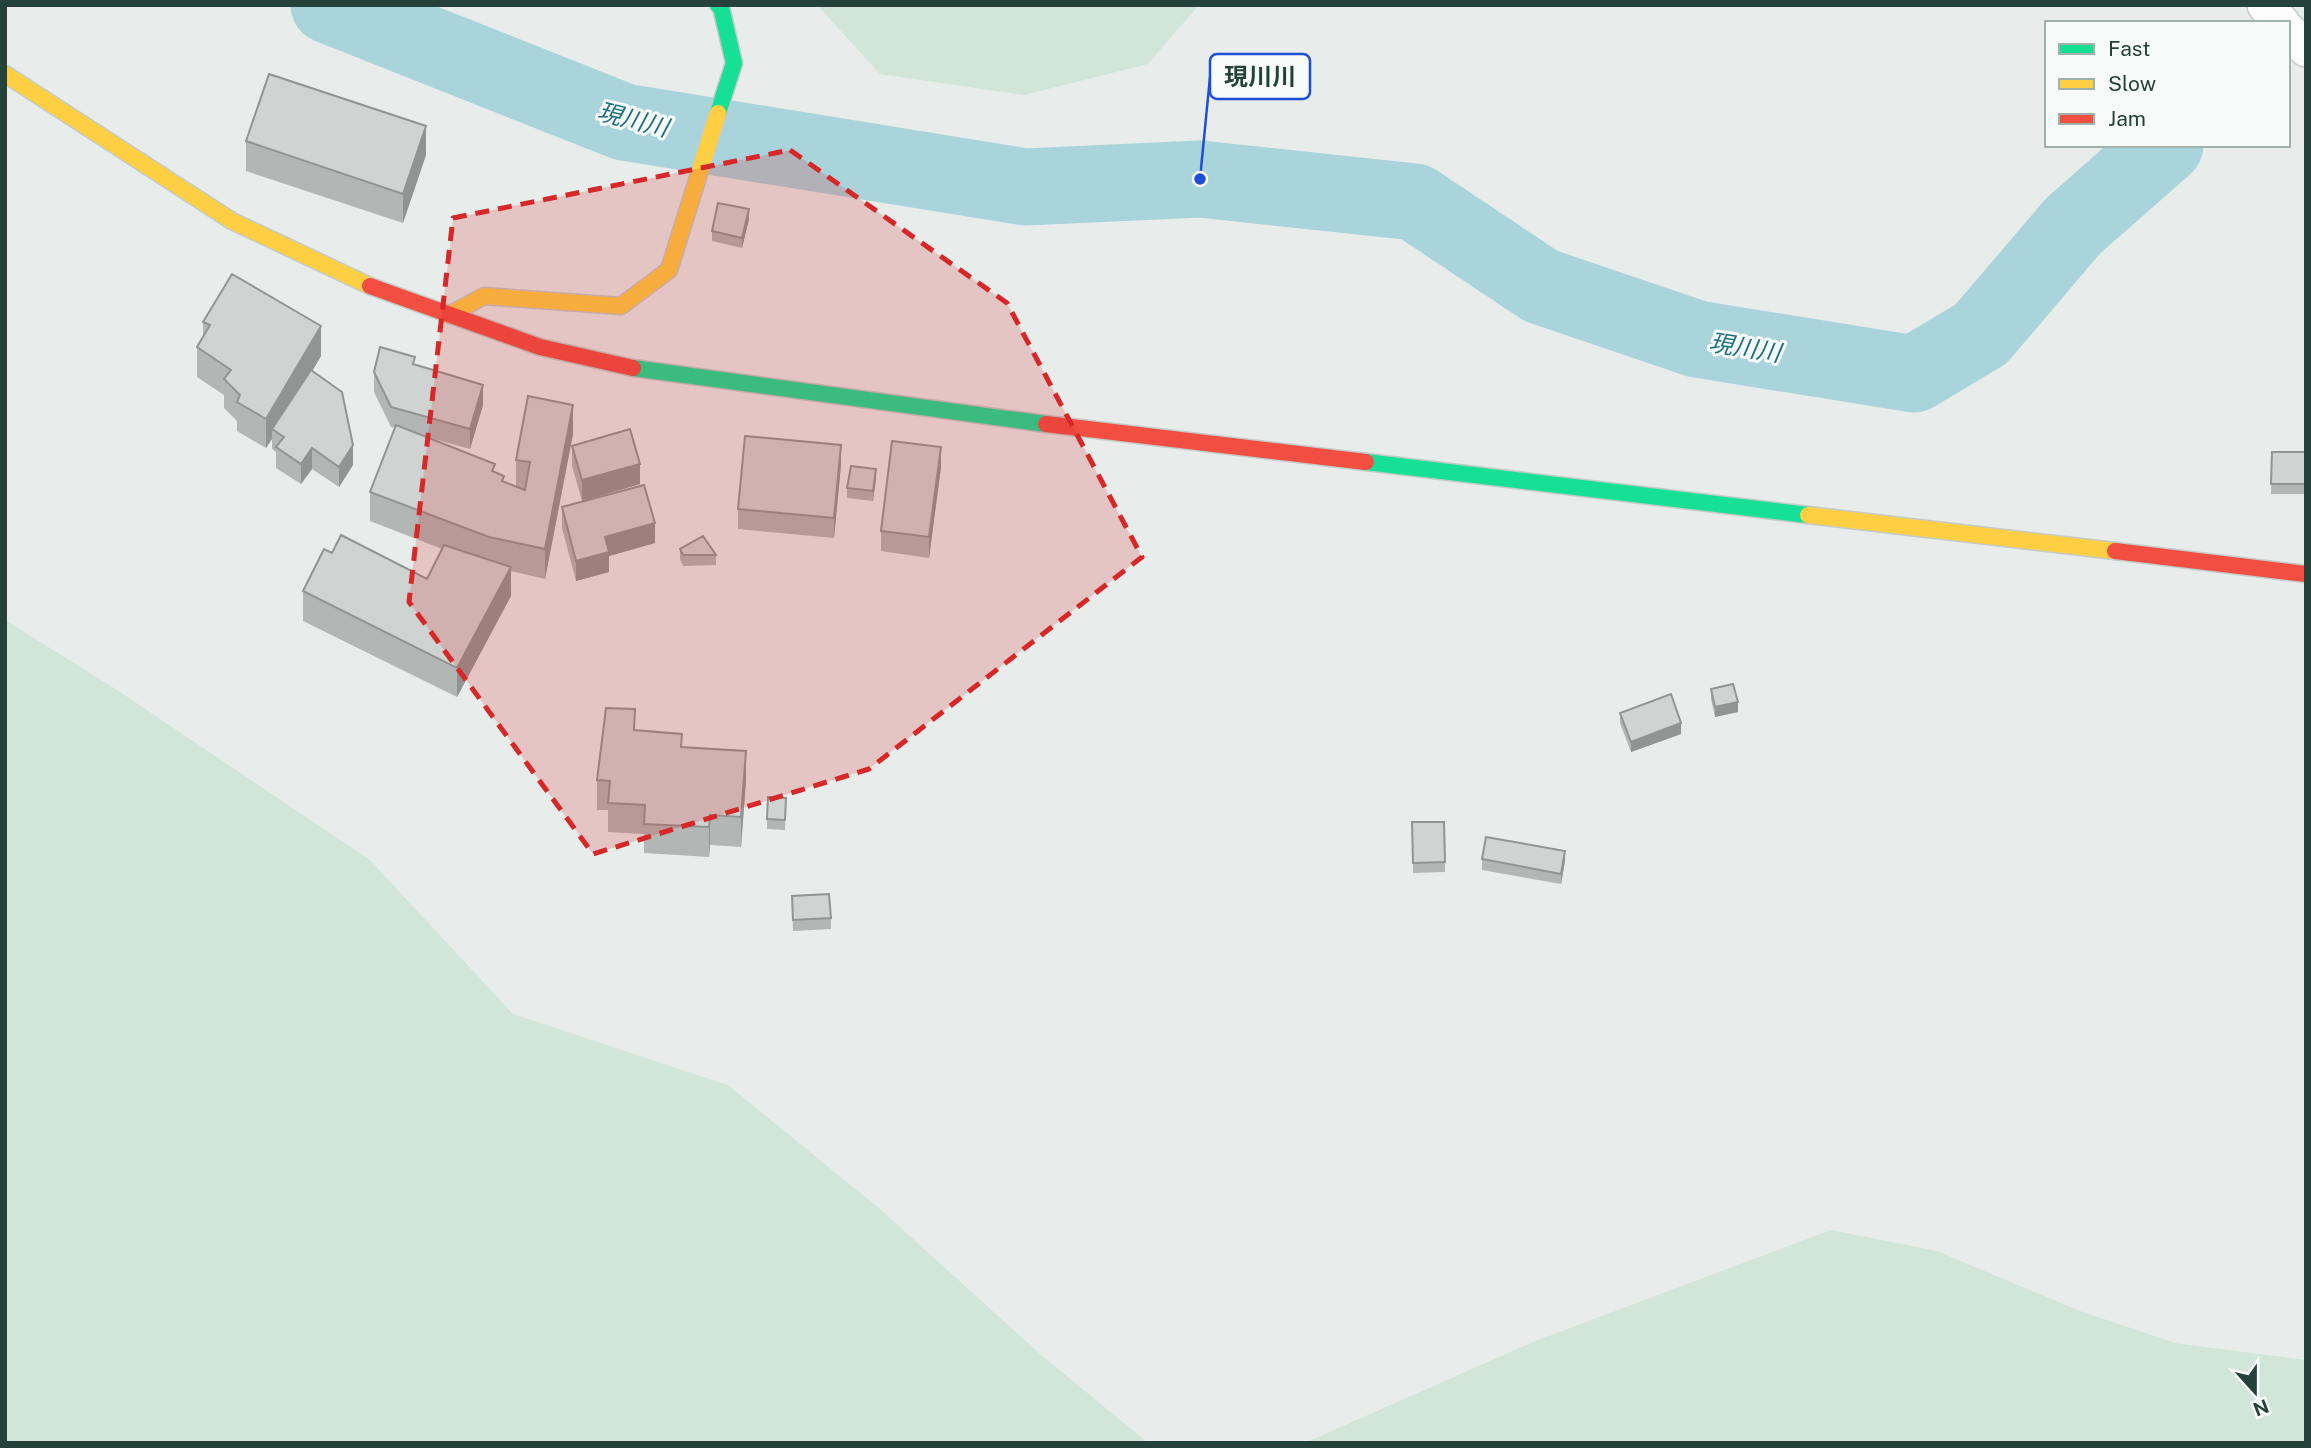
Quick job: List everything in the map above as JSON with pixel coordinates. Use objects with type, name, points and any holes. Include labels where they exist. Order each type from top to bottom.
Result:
[{"type":"street","points":[[449,315],[484,296],[621,306],[669,270],[734,63],[721,7],[718,5]]},
{"type":"street","points":[[2265,5],[2279,21]]},
{"type":"street","points":[[2290,32],[2306,49]]},
{"type":"street","points":[[5,74],[232,221],[381,291],[540,347],[644,371],[847,400],[2306,574]]},
{"type":"highlighted area","points":[[790,150],[1007,303],[1142,557],[869,769],[593,854],[409,602],[453,218]]},
{"type":"green space","points":[[817,5],[1199,5],[1148,64],[1024,95],[880,74]]},
{"type":"green space","points":[[5,620],[117,690],[370,860],[513,1014],[728,1085],[880,1209],[1039,1353],[1148,1443],[5,1443]]},
{"type":"green space","points":[[1831,1230],[1937,1251],[2080,1311],[2175,1343],[2306,1360],[2306,1443],[1291,1443],[1307,1442],[1533,1342]]},
{"type":"building","points":[[269,74],[426,126],[403,194],[246,141]]},
{"type":"building","points":[[718,203],[749,209],[742,238],[712,231]]},
{"type":"building","points":[[232,274],[321,326],[266,419],[237,402],[240,395],[224,379],[231,370],[197,347],[210,325],[203,322]]},
{"type":"building","points":[[380,347],[415,357],[413,364],[483,385],[470,429],[391,407],[374,372]]},
{"type":"building","points":[[311,370],[342,392],[353,445],[339,467],[312,448],[301,464],[276,447],[284,437],[272,429]]},
{"type":"building","points":[[528,396],[573,405],[545,549],[489,537],[370,492],[396,425],[495,464],[492,471],[504,476],[502,481],[525,490],[530,462],[516,460]]},
{"type":"building","points":[[630,429],[640,464],[582,480],[572,446]]},
{"type":"building","points":[[745,436],[841,445],[834,518],[738,509]]},
{"type":"building","points":[[892,441],[941,447],[929,537],[881,531]]},
{"type":"building","points":[[2272,452],[2306,452],[2306,484],[2271,484]]},
{"type":"building","points":[[851,466],[876,469],[873,491],[847,488]]},
{"type":"building","points":[[644,485],[655,523],[605,537],[609,552],[576,561],[562,507]]},
{"type":"building","points":[[341,535],[427,579],[444,545],[511,567],[457,668],[303,591],[324,549],[332,553]]},
{"type":"building","points":[[703,536],[716,555],[683,555],[680,549]]},
{"type":"building","points":[[1733,684],[1738,702],[1715,707],[1711,689]]},
{"type":"building","points":[[1671,694],[1681,723],[1631,742],[1620,713]]},
{"type":"building","points":[[606,708],[635,709],[634,730],[682,734],[681,747],[746,751],[741,817],[710,815],[709,827],[644,824],[645,805],[608,803],[610,781],[597,780]]},
{"type":"building","points":[[768,797],[786,798],[785,820],[767,819]]},
{"type":"building","points":[[1412,822],[1444,822],[1445,862],[1413,863]]},
{"type":"building","points":[[1486,837],[1565,851],[1561,874],[1482,859]]},
{"type":"building","points":[[829,894],[831,918],[793,920],[792,896]]},
{"type":"waterway","name":"現川川","points":[[329,5],[624,122],[1025,187],[1200,179],[1415,202],[1541,286],[1697,339],[1914,374],[1981,334],[2073,226],[2163,147]]},
{"type":"traffic: fast","points":[[718,5],[721,7],[734,63],[718,113]]},
{"type":"traffic: fast","points":[[633,368],[1046,424]]},
{"type":"traffic: fast","points":[[1366,462],[1808,515]]},
{"type":"traffic: slow","points":[[5,74],[232,221],[370,286]]},
{"type":"traffic: slow","points":[[449,315],[484,296],[621,306],[669,270],[718,113]]},
{"type":"traffic: slow","points":[[1808,515],[2115,551]]},
{"type":"traffic: jam","points":[[370,286],[540,347],[633,368]]},
{"type":"traffic: jam","points":[[1046,424],[1366,462]]},
{"type":"traffic: jam","points":[[2115,551],[2306,574]]},
{"type":"place","name":"現川川","points":[[1200,179]]}]
